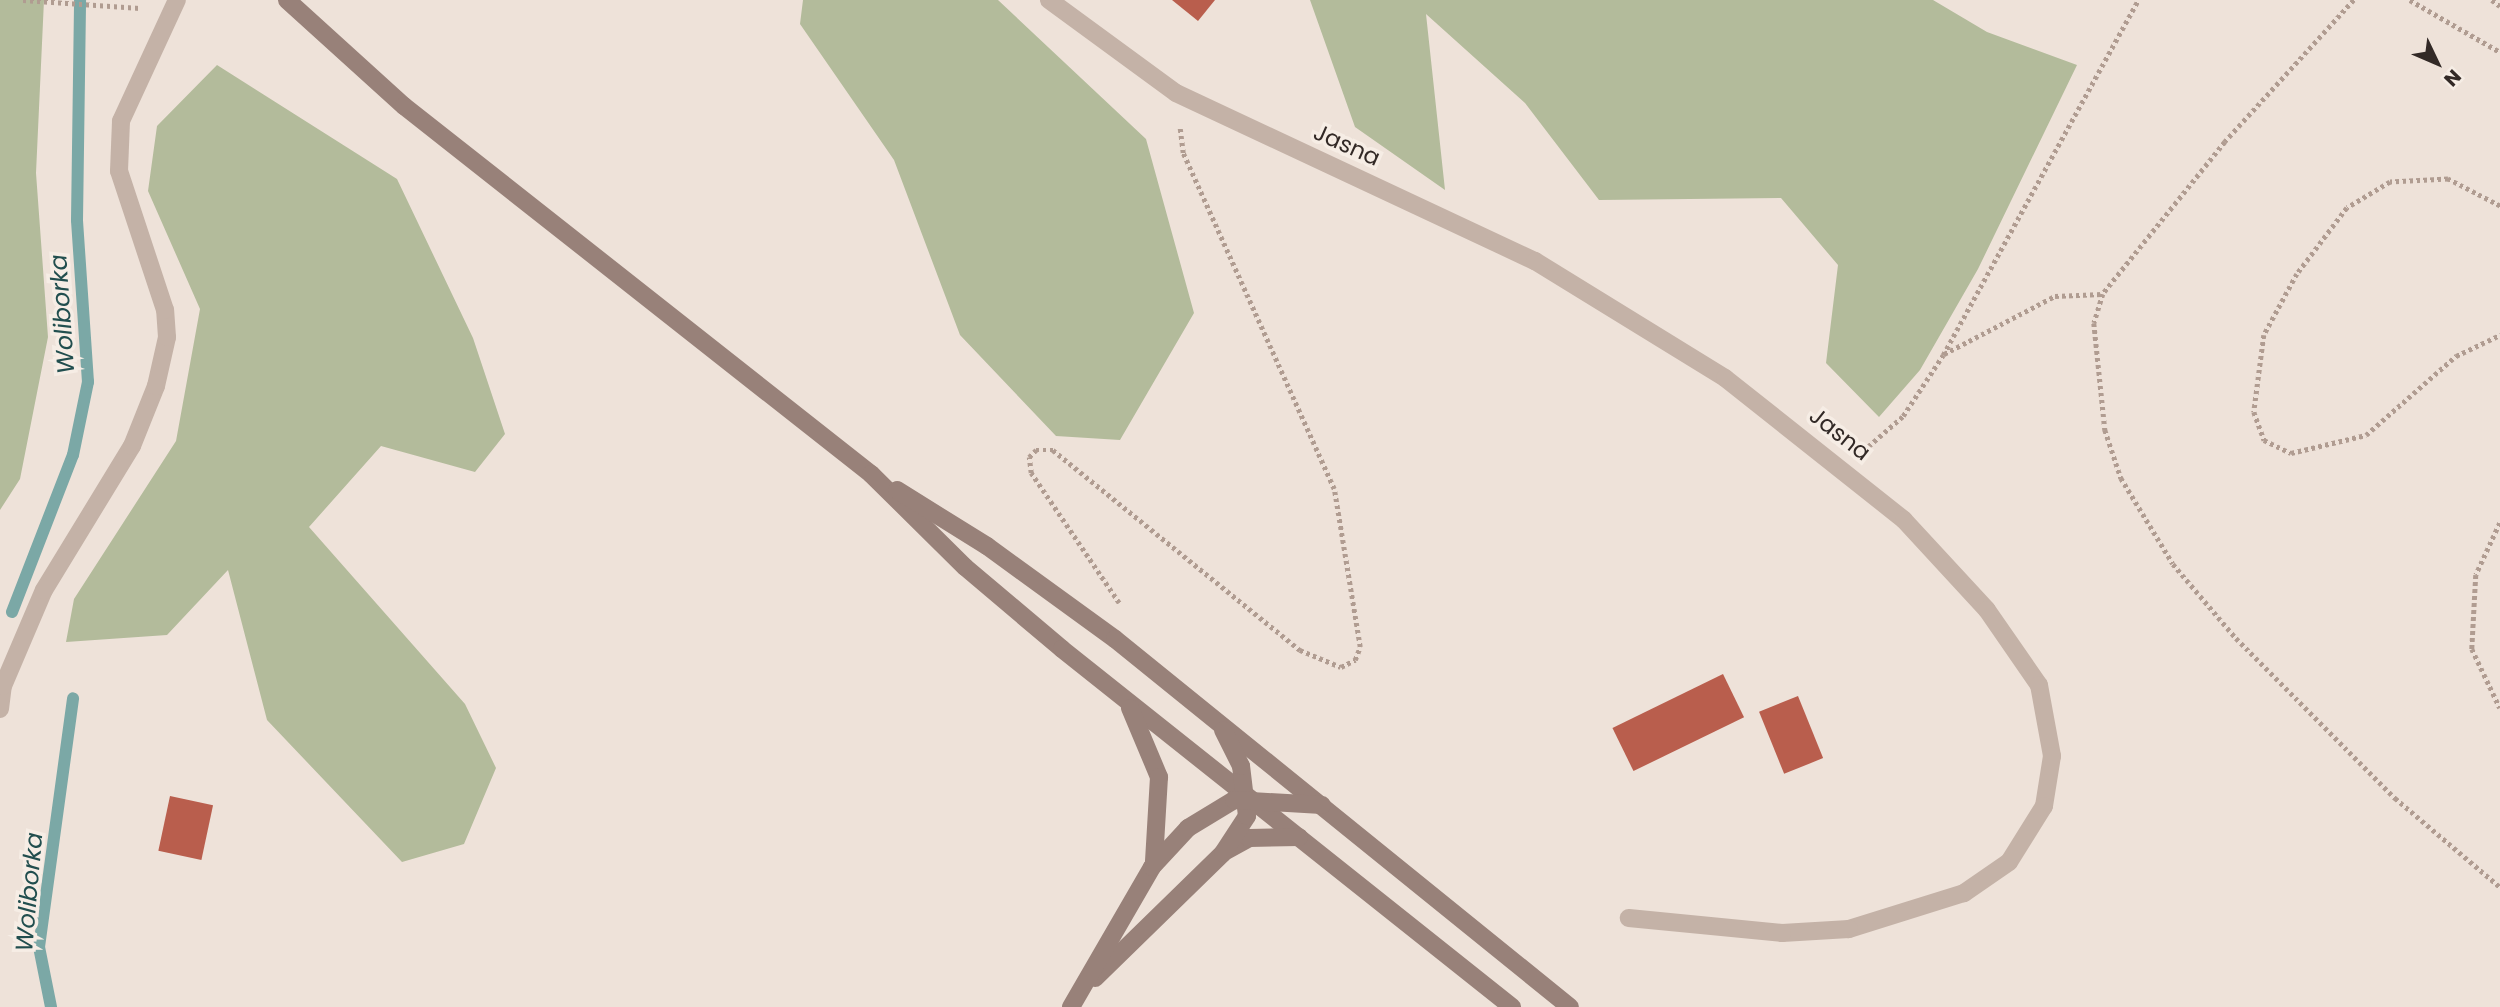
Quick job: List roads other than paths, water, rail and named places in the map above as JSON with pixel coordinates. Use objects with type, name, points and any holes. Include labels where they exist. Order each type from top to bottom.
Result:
[{"type":"main road","points":[[287,0],[404,106],[871,474],[987,546],[1325,805],[1570,1007]]},
{"type":"main road","points":[[871,474],[965,567],[1127,701],[1512,1007]]},
{"type":"main road","points":[[1127,701],[1159,777],[1160,832],[1152,867]]},
{"type":"main road","points":[[1074,1001],[1223,853],[1247,816],[1249,798],[1220,724]]},
{"type":"main road","points":[[1074,1001],[1152,867],[1209,812],[1249,798],[1325,805]]},
{"type":"main road","points":[[1223,853],[1249,838],[1299,837]]},
{"type":"street","points":[[0,709],[3,686],[44,590],[132,446],[156,386],[167,337],[165,310],[119,171],[121,121],[177,0]]},
{"type":"street","name":"Jasna","points":[[1049,0],[1176,93],[1535,261],[1726,378],[1845,467],[1987,610],[2039,685],[2052,756],[2044,806],[2009,862],[1964,893],[1906,916],[1849,929],[1783,933],[1629,918]]},
{"type":"waterway","name":"Woliborka","points":[[12,612],[73,455],[88,382],[77,220],[80,0]]},
{"type":"waterway","name":"Woliborka","points":[[51,1007],[39,947],[73,698]]}]
